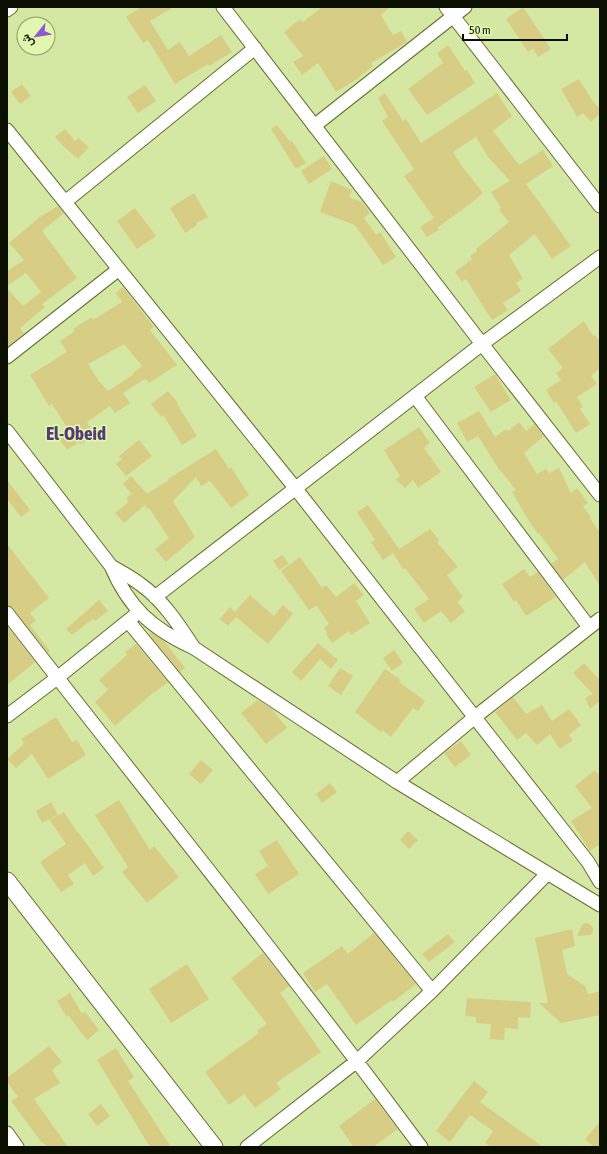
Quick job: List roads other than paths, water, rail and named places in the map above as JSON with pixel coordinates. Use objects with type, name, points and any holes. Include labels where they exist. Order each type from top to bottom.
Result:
[{"type":"main road","points":[[7,881],[214,1147]]},
{"type":"street","points":[[7,10],[11,7]]},
{"type":"street","points":[[223,7],[600,495]]},
{"type":"street","points":[[314,126],[450,12],[466,7]]},
{"type":"street","points":[[450,12],[600,206]]},
{"type":"street","points":[[65,202],[255,48]]},
{"type":"street","points":[[7,130],[296,489],[588,862],[600,882]]},
{"type":"street","points":[[155,597],[482,344],[600,257]]},
{"type":"street","points":[[7,358],[119,269]]},
{"type":"street","points":[[415,396],[589,627]]},
{"type":"street","points":[[7,431],[111,566],[128,599],[139,612],[157,628],[173,639],[194,648],[397,782],[600,905]]},
{"type":"street","points":[[111,566],[141,584],[155,597],[180,627],[194,648]]},
{"type":"street","points":[[7,716],[139,612]]},
{"type":"street","points":[[7,613],[206,865],[357,1061],[421,1147]]},
{"type":"street","points":[[397,782],[474,717],[600,619]]},
{"type":"street","points":[[128,621],[432,991]]},
{"type":"street","points":[[247,1147],[357,1061],[432,991],[547,874]]},
{"type":"street","points":[[7,1133],[18,1147]]},
{"type":"district","name":"El-Obeid","points":[[76,433]]}]
